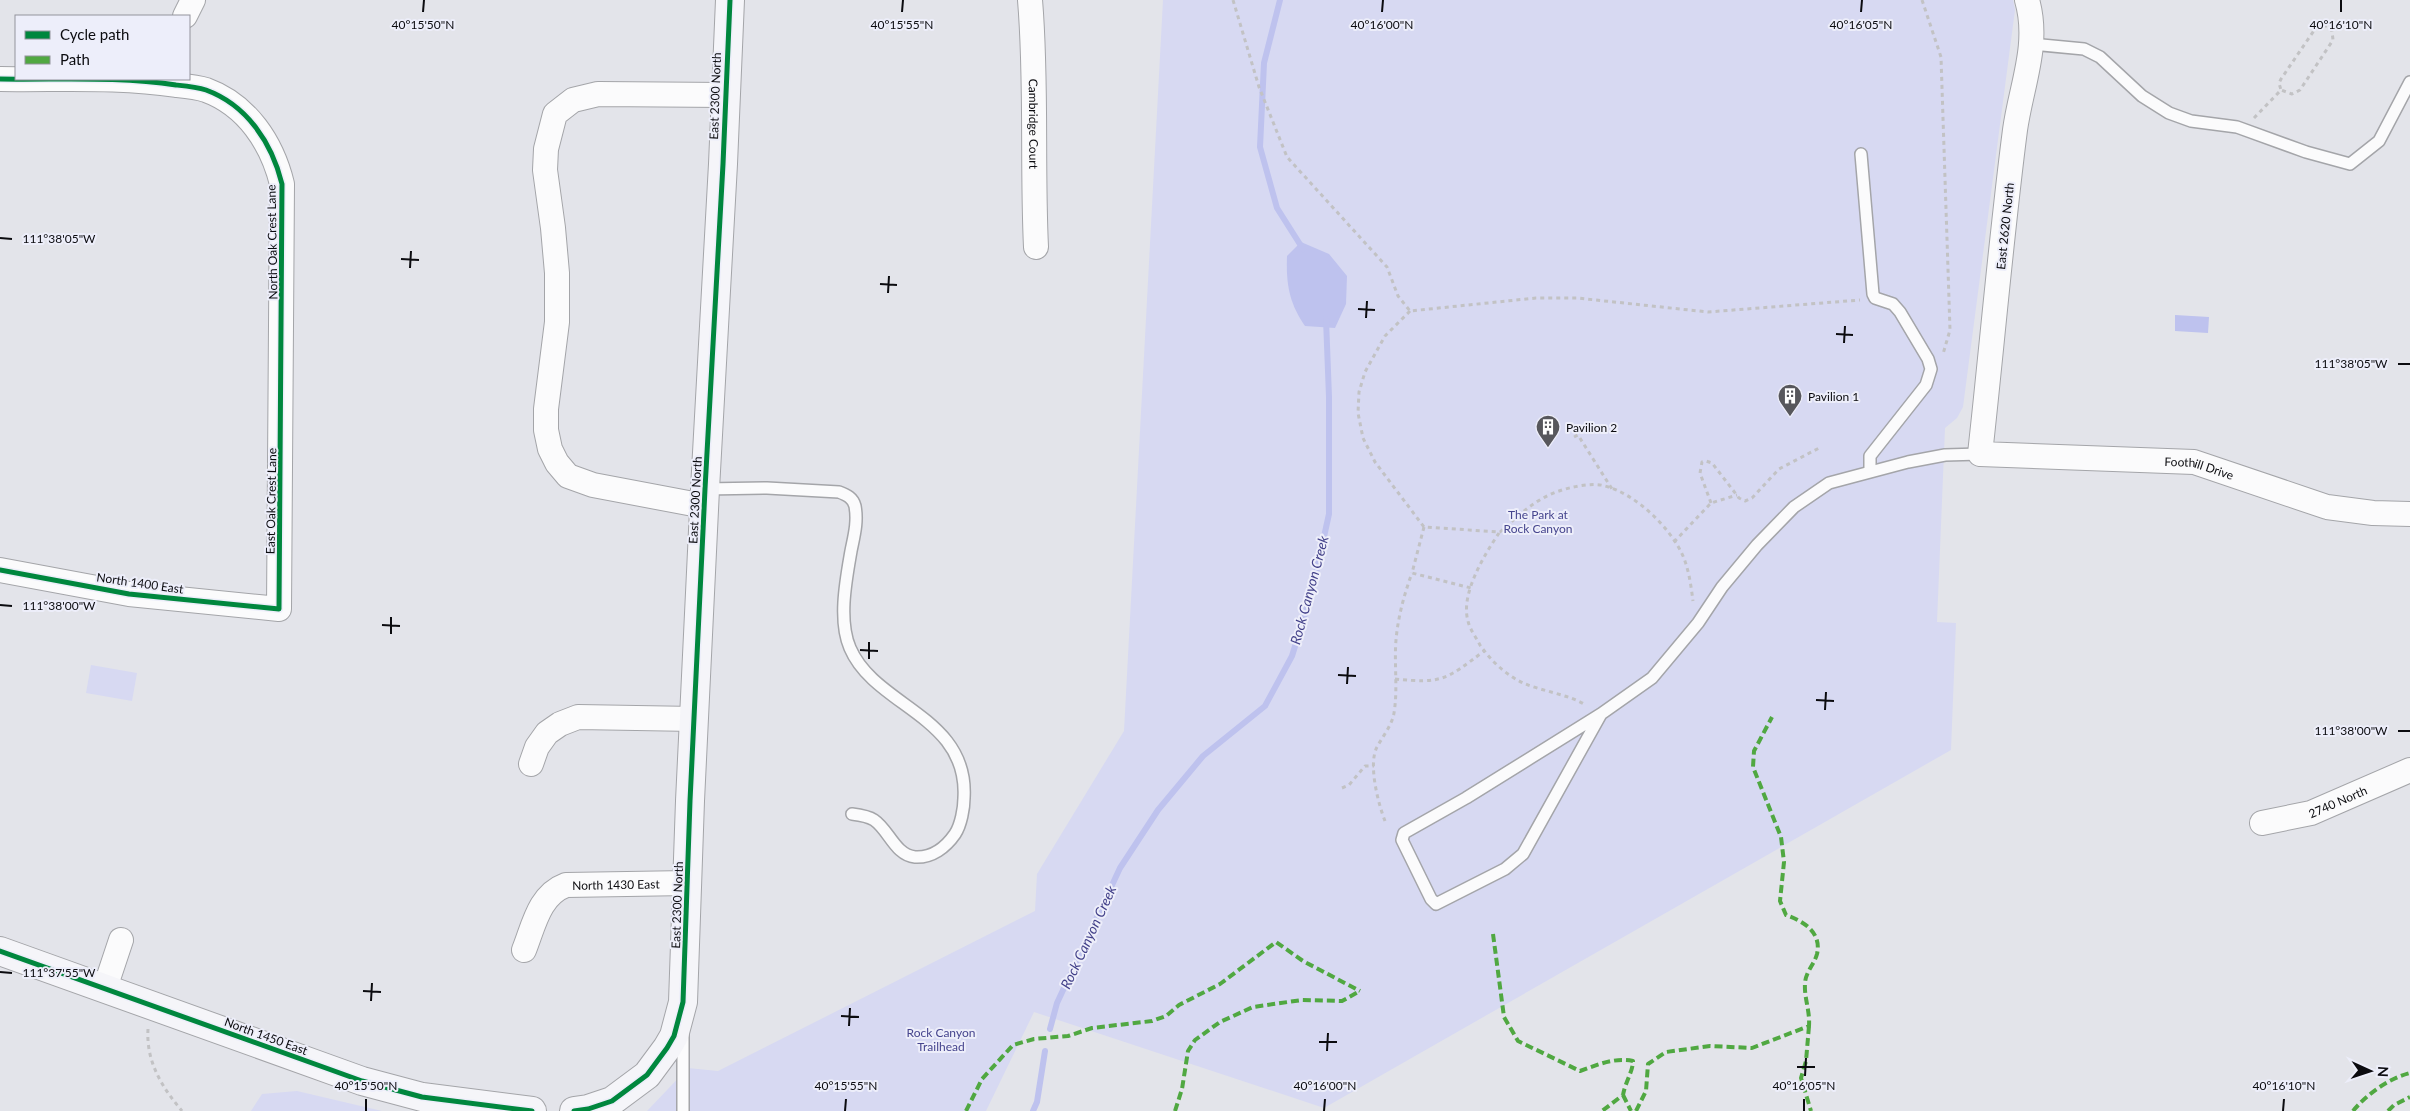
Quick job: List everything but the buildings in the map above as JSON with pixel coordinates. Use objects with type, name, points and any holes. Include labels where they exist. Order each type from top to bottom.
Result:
[{"type":"street","points":[[186,15],[193,0]]},
{"type":"street","name":"East 2300 North","points":[[683,1002],[704,497],[724,164],[725,95],[730,0]]},
{"type":"street","name":"Cambridge Court","points":[[1030,0],[1034,52],[1033,186],[1036,247]]},
{"type":"street","name":"East 2620 North","points":[[1980,454],[2016,128],[2031,58],[2032,18],[2027,0]]},
{"type":"street","name":"North Oak Crest Lane","points":[[0,80],[156,80],[205,90],[238,108],[258,129],[272,153],[282,184],[282,332]]},
{"type":"street","points":[[704,497],[593,484],[568,476],[557,463],[550,449],[546,430],[546,407],[558,322],[553,228],[545,170],[547,144],[554,114],[572,100],[598,94],[725,95]]},
{"type":"street","name":"East Oak Crest Lane","points":[[279,609],[282,332]]},
{"type":"street","name":"Foothill Drive","points":[[1980,454],[2194,462],[2327,507],[2373,513],[2410,514]]},
{"type":"street","name":"North 1400 East","points":[[0,570],[129,594],[279,609]]},
{"type":"street","points":[[531,764],[537,746],[547,733],[560,724],[578,717],[695,719]]},
{"type":"street","name":"2740 North","points":[[2262,823],[2311,812],[2410,770]]},
{"type":"street","name":"North 1430 East","points":[[524,950],[544,900],[553,890],[566,885],[688,883]]},
{"type":"street","points":[[105,988],[121,940]]},
{"type":"street","name":"North 1450 East","points":[[0,951],[362,1081],[422,1097],[532,1111]]},
{"type":"street","points":[[574,1111],[612,1100],[647,1075],[674,1036],[683,1002]]},
{"type":"lane","points":[[2031,44],[2084,49],[2100,57],[2142,96],[2169,113],[2191,122],[2243,129],[2306,152],[2350,164],[2379,140],[2410,82]]},
{"type":"lane","points":[[1861,154],[1875,298],[1893,304],[1900,312],[1930,365],[1931,374],[1926,385],[1870,456],[1870,471]]},
{"type":"lane","points":[[1601,714],[1523,854],[1505,869],[1436,904],[1402,840],[1404,833],[1466,798],[1601,714],[1652,678],[1698,623],[1722,587],[1745,559],[1794,506],[1829,483],[1870,471],[1945,455],[1980,454]]},
{"type":"lane","points":[[704,497],[767,488],[840,492],[849,496],[855,504],[857,522],[845,583],[844,617],[849,647],[863,670],[942,735],[956,756],[965,784],[964,806],[957,831],[946,846],[929,855],[907,856],[873,819],[852,814]]},
{"type":"lane","points":[[683,1002],[683,1111]]},
{"type":"path","points":[[1233,0],[1259,87],[1287,157],[1387,267],[1398,296],[1410,311]]},
{"type":"path","points":[[1922,0],[1941,57],[1950,330],[1942,356],[1939,361],[1930,365]]},
{"type":"path","points":[[2319,26],[2328,26],[2332,30],[2333,40],[2300,90],[2292,94],[2281,90],[2279,83],[2281,79],[2315,29],[2319,26]]},
{"type":"path","points":[[2243,129],[2281,90]]},
{"type":"path","points":[[1500,532],[1424,527],[1375,462],[1363,438],[1358,412],[1359,392],[1365,372],[1385,336],[1410,311],[1536,298],[1577,298],[1708,312],[1875,298]]},
{"type":"path","points":[[1574,436],[1578,435],[1613,490]]},
{"type":"path","points":[[1711,503],[1700,469],[1702,462],[1712,463],[1742,500],[1752,498],[1779,470],[1821,447]]},
{"type":"path","points":[[1584,704],[1576,699],[1538,690],[1520,681],[1496,664],[1484,650],[1471,629],[1467,619],[1470,588],[1485,555],[1500,532],[1531,504],[1560,490],[1591,485],[1604,486],[1647,508],[1674,542],[1683,555],[1690,580],[1693,601]]},
{"type":"path","points":[[1674,542],[1711,503],[1737,495]]},
{"type":"path","points":[[1385,821],[1376,786],[1374,766],[1376,748],[1383,739],[1394,714],[1398,624],[1424,527]]},
{"type":"path","points":[[1412,574],[1470,588]]},
{"type":"path","points":[[1395,679],[1415,681],[1444,679],[1484,650]]},
{"type":"path","points":[[1342,788],[1350,785],[1365,766],[1374,766]]},
{"type":"path","points":[[157,1007],[148,1028],[148,1048],[156,1074],[182,1111]]},
{"type":"green space","name":"The Park at Rock Canyon","points":[[1163,0],[2013,0],[2015,10],[1963,407],[1957,418],[1945,428],[1937,622],[1956,623],[1951,750],[1324,1108],[1034,1012],[986,1111],[647,1111],[688,1068],[718,1071],[1035,911],[1037,874],[1124,731]]},
{"type":"green space","points":[[91,665],[137,673],[132,701],[86,693]]},
{"type":"green space","points":[[297,1091],[382,1111],[251,1111],[262,1094]]},
{"type":"water","points":[[1301,242],[1329,254],[1347,276],[1346,304],[1335,328],[1305,326],[1295,309],[1288,284],[1287,256]]},
{"type":"water","points":[[2175,315],[2209,317],[2208,333],[2175,331]]},
{"type":"waterway","name":"Rock Canyon Creek","points":[[1280,0],[1264,63],[1260,147],[1277,208],[1303,249]]},
{"type":"waterway","name":"Rock Canyon Creek","points":[[1050,1029],[1057,1003],[1120,868],[1158,810],[1203,756],[1265,706],[1292,656],[1312,591],[1329,514],[1329,397],[1326,319]]},
{"type":"waterway","name":"Rock Canyon Creek","points":[[1033,1111],[1037,1102],[1045,1051]]},
{"type":"marked path","points":[[1636,1111],[1646,1091],[1648,1064],[1666,1052],[1710,1046],[1752,1048],[1809,1026],[1805,983],[1817,954],[1817,939],[1805,924],[1786,915],[1780,901],[1784,862],[1781,837],[1753,767],[1754,751],[1772,717]]},
{"type":"marked path","points":[[1493,934],[1504,1017],[1518,1041],[1580,1071],[1613,1061],[1633,1061],[1623,1095],[1602,1111]]},
{"type":"marked path","points":[[966,1111],[982,1079],[1013,1045],[1034,1039],[1068,1036],[1092,1028],[1152,1021],[1166,1016],[1179,1005],[1220,984],[1276,942],[1303,961],[1360,991]]},
{"type":"marked path","points":[[1175,1111],[1182,1089],[1188,1051],[1195,1040],[1220,1022],[1253,1007],[1302,1000],[1342,1001],[1360,991]]},
{"type":"marked path","points":[[1809,1026],[1806,1061],[1801,1078],[1811,1111]]},
{"type":"marked path","points":[[2353,1111],[2378,1088],[2402,1075],[2410,1073]]},
{"type":"marked path","points":[[1623,1095],[1631,1111]]},
{"type":"marked path","points":[[2388,1111],[2394,1105],[2410,1097]]},
{"type":"cycle path","points":[[574,1111],[588,1109],[612,1101],[647,1075],[674,1036],[683,1002],[690,801],[730,0]]},
{"type":"cycle path","points":[[0,79],[15,79]]},
{"type":"cycle path","points":[[0,570],[129,594],[279,609],[282,184],[278,169],[272,154],[256,127],[234,105],[221,97],[199,88],[132,80]]},
{"type":"cycle path","points":[[0,951],[362,1081],[422,1097],[532,1111]]},
{"type":"place","name":"Pavilion 1","points":[[1790,417]]},
{"type":"place","name":"Pavilion 2","points":[[1548,448]]},
{"type":"park label","name":"Rock Canyon Trailhead","points":[[941,1039]]}]
